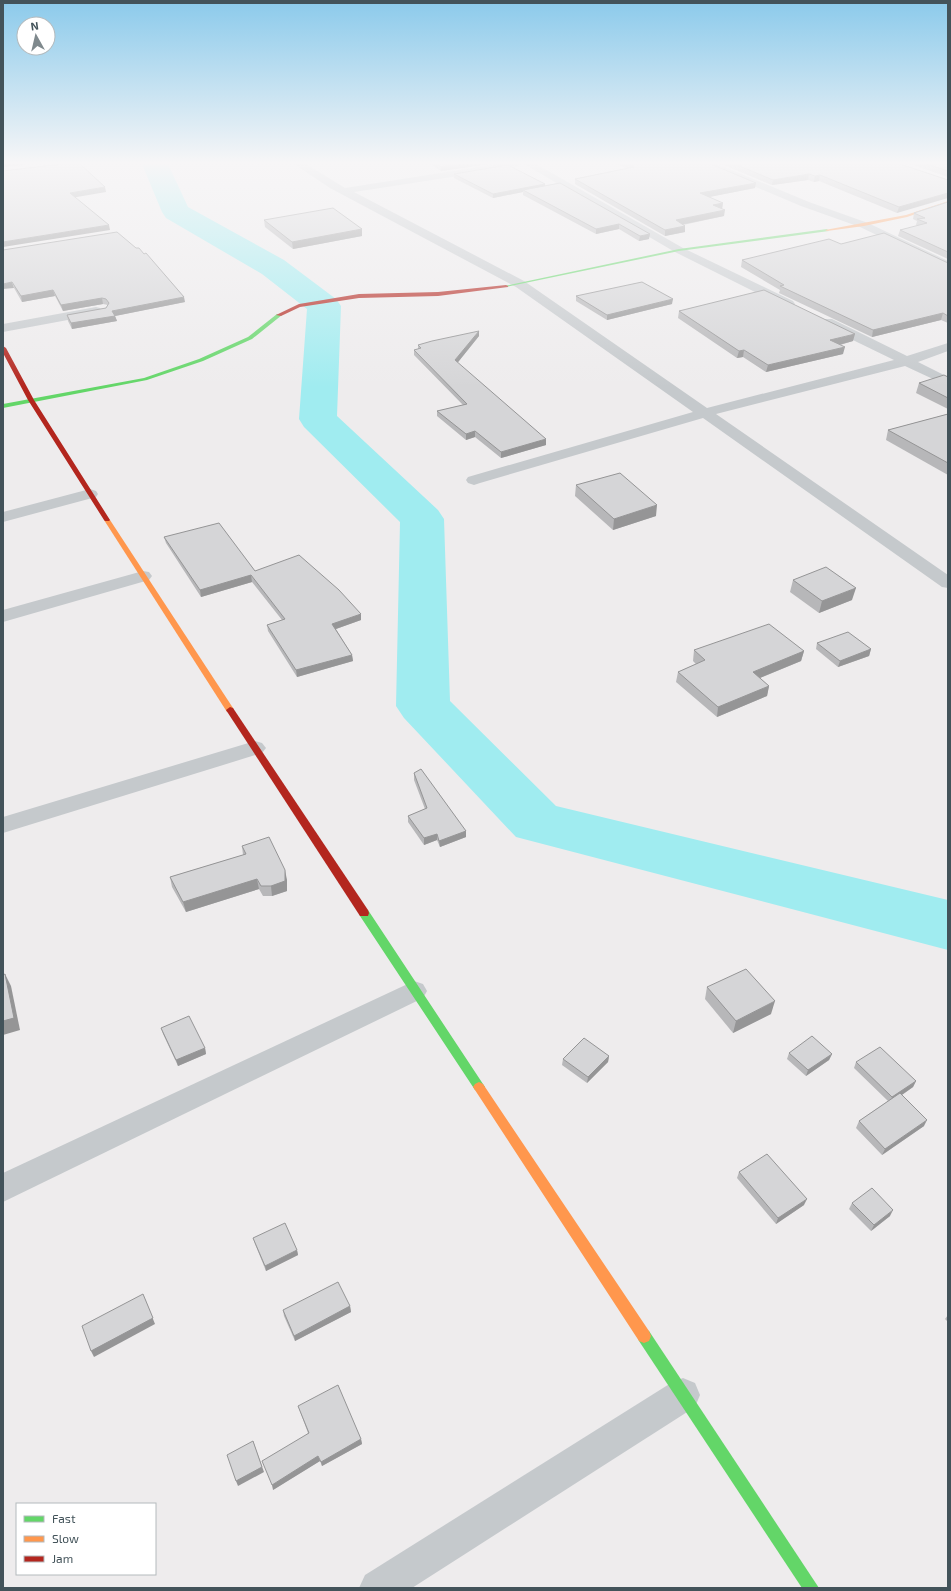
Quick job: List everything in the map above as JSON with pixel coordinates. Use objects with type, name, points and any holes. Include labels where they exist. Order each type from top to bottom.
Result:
[{"type":"street","points":[[433,238],[520,284],[948,583]]},
{"type":"street","points":[[659,238],[798,308]]},
{"type":"street","points":[[3,406],[145,379],[201,360],[250,338],[281,313],[299,306],[359,296],[438,294],[520,284],[680,250],[767,238]]},
{"type":"street","points":[[892,238],[948,265]]},
{"type":"street","points":[[3,328],[103,309]]},
{"type":"street","points":[[819,318],[907,360],[948,382]]},
{"type":"street","points":[[474,480],[705,413],[907,360],[948,346]]},
{"type":"street","points":[[3,348],[31,400],[254,748],[811,1588]]},
{"type":"street","points":[[3,517],[90,494]]},
{"type":"street","points":[[3,616],[143,576]]},
{"type":"street","points":[[3,825],[254,748]]},
{"type":"street","points":[[3,1188],[414,991]]},
{"type":"street","points":[[378,1588],[683,1395]]},
{"type":"building","points":[[3,238],[26,238],[3,242]]},
{"type":"building","points":[[77,238],[124,238],[136,248],[139,248],[144,254],[146,253],[184,297],[112,311],[115,316],[71,323],[67,315],[106,308],[109,303],[106,299],[102,298],[61,305],[53,290],[21,296],[12,282],[3,284],[3,250]]},
{"type":"building","points":[[287,238],[312,238],[292,242]]},
{"type":"building","points":[[863,238],[895,238],[948,263],[948,316],[943,313],[873,330],[780,286],[784,285],[742,260],[829,239],[841,244]]},
{"type":"building","points":[[918,238],[948,238],[948,252]]},
{"type":"building","points":[[642,282],[673,299],[607,315],[576,296]]},
{"type":"building","points":[[764,290],[855,334],[830,340],[845,347],[768,365],[744,350],[739,351],[679,311]]},
{"type":"building","points":[[479,331],[455,360],[546,439],[501,452],[475,431],[466,434],[437,411],[467,404],[414,350],[421,348],[418,345]]},
{"type":"building","points":[[944,375],[948,377],[948,398],[919,383]]},
{"type":"building","points":[[948,414],[948,463],[888,430]]},
{"type":"building","points":[[620,473],[657,505],[614,519],[576,485]]},
{"type":"building","points":[[219,523],[255,571],[299,555],[339,590],[361,614],[332,624],[352,655],[296,670],[267,625],[285,619],[251,575],[200,590],[164,537]]},
{"type":"building","points":[[826,567],[856,588],[822,601],[793,580]]},
{"type":"building","points":[[769,624],[804,651],[753,672],[769,686],[718,707],[678,672],[705,660],[694,650]]},
{"type":"building","points":[[848,632],[871,649],[840,661],[817,643]]},
{"type":"building","points":[[421,769],[466,831],[439,841],[437,834],[424,838],[408,816],[427,808],[414,773]]},
{"type":"building","points":[[269,837],[285,870],[285,881],[271,886],[261,886],[257,879],[183,902],[170,877],[246,854],[242,846]]},
{"type":"building","points":[[746,969],[775,1001],[736,1021],[707,987]]},
{"type":"building","points":[[5,974],[14,1018],[3,1021],[3,975]]},
{"type":"building","points":[[189,1016],[205,1048],[176,1060],[161,1028]]},
{"type":"building","points":[[812,1036],[832,1054],[808,1070],[789,1053]]},
{"type":"building","points":[[584,1038],[609,1056],[588,1077],[563,1059]]},
{"type":"building","points":[[880,1047],[916,1081],[892,1097],[856,1062]]},
{"type":"building","points":[[900,1093],[927,1120],[885,1149],[859,1121]]},
{"type":"building","points":[[767,1154],[807,1199],[778,1218],[739,1172]]},
{"type":"building","points":[[872,1188],[893,1210],[874,1225],[852,1203]]},
{"type":"building","points":[[285,1223],[297,1250],[265,1266],[253,1238]]},
{"type":"building","points":[[338,1282],[350,1306],[294,1336],[283,1310]]},
{"type":"building","points":[[143,1294],[153,1318],[91,1351],[82,1326]]},
{"type":"building","points":[[338,1385],[361,1439],[321,1462],[318,1456],[272,1485],[262,1461],[309,1433],[298,1406]]},
{"type":"building","points":[[253,1441],[262,1467],[236,1481],[227,1455]]},
{"type":"waterway","points":[[222,238],[273,267],[324,306],[318,419],[422,519],[423,706],[537,822],[948,925]]},
{"type":"traffic: fast","points":[[506,286],[679,250],[766,238]]},
{"type":"traffic: fast","points":[[3,406],[145,379],[201,360],[250,338],[279,315]]},
{"type":"traffic: fast","points":[[364,913],[479,1087]]},
{"type":"traffic: fast","points":[[644,1336],[811,1588]]},
{"type":"traffic: slow","points":[[107,520],[230,710]]},
{"type":"traffic: slow","points":[[479,1087],[644,1336]]},
{"type":"traffic: jam","points":[[279,315],[299,306],[359,296],[438,294],[506,286]]},
{"type":"traffic: jam","points":[[3,348],[31,400],[107,520]]},
{"type":"traffic: jam","points":[[230,710],[364,913]]}]
